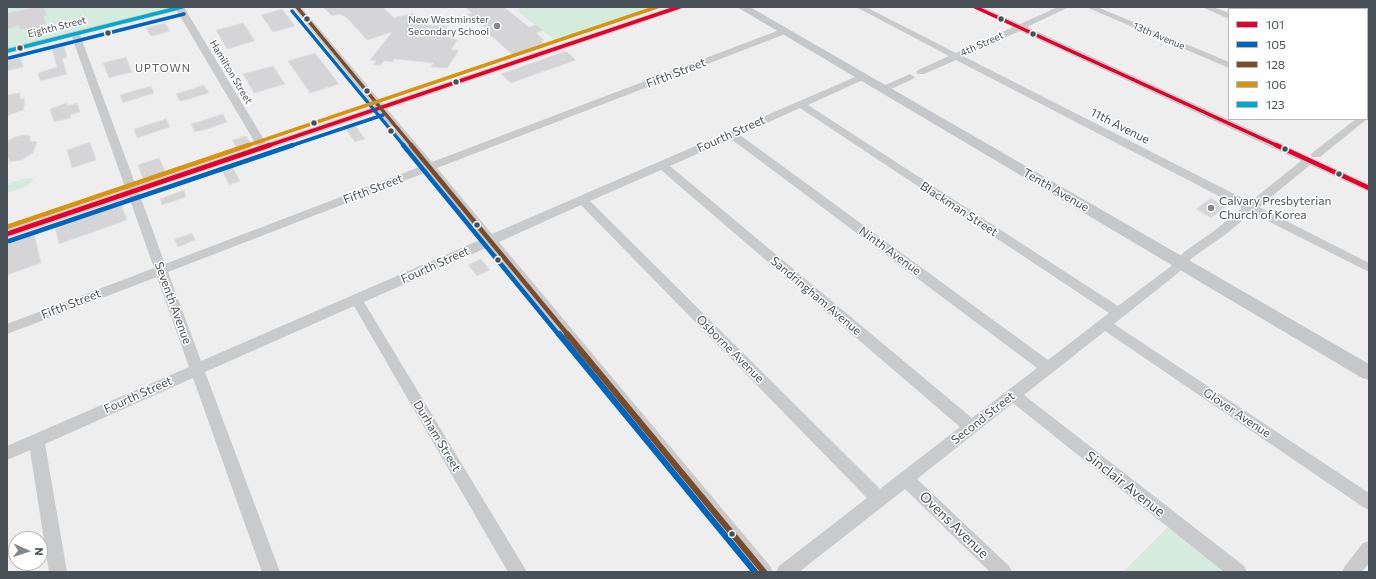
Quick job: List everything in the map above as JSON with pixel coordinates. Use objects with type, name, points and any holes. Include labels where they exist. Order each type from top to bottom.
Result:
[{"type":"main road","name":"Tenth Avenue","points":[[742,7],[1369,373]]},
{"type":"street","name":"Eighth Street","points":[[7,51],[181,7]]},
{"type":"street","name":"Hamilton Street","points":[[181,7],[263,147]]},
{"type":"street","points":[[297,7],[401,134],[431,167],[764,572]]},
{"type":"street","points":[[7,234],[679,7]]},
{"type":"street","name":"11th Avenue","points":[[860,7],[1369,268]]},
{"type":"street","points":[[975,7],[1313,158],[1369,188]]},
{"type":"street","name":"4th Street","points":[[921,72],[1065,7]]},
{"type":"street","name":"13th Avenue","points":[[1090,7],[1228,65]]},
{"type":"street","points":[[1206,7],[1228,16]]},
{"type":"street","name":"Fifth Street","points":[[7,329],[785,32]]},
{"type":"street","name":"Seventh Avenue","points":[[75,34],[271,572]]},
{"type":"street","name":"Fourth Street","points":[[7,453],[862,77]]},
{"type":"street","points":[[884,89],[910,77]]},
{"type":"street","name":"Blackman Street","points":[[800,104],[1118,313]]},
{"type":"street","name":"Second Street","points":[[785,572],[1174,270],[1188,255],[1218,234],[1249,207],[1361,120]]},
{"type":"street","name":"Ninth Avenue","points":[[732,134],[1048,368]]},
{"type":"street","name":"Sandringham Avenue","points":[[662,165],[971,427]]},
{"type":"street","name":"Osborne Avenue","points":[[582,200],[879,499]]},
{"type":"street","name":"Durham Street","points":[[356,299],[518,572]]},
{"type":"street","name":"Glover Avenue","points":[[1104,324],[1369,502]]},
{"type":"street","name":"Sinclair Avenue","points":[[1013,395],[1238,572]]},
{"type":"street","points":[[36,439],[58,572]]},
{"type":"street","name":"Ovens Avenue","points":[[905,478],[1003,572]]},
{"type":"street","points":[[1351,572],[1369,548]]},
{"type":"green space","points":[[7,7],[173,7],[7,50]]},
{"type":"green space","points":[[520,7],[660,7],[557,42],[517,11]]},
{"type":"green space","points":[[26,178],[32,178],[33,181],[25,187],[7,193],[7,184]]},
{"type":"green space","points":[[1168,527],[1222,570],[1220,572],[1124,571]]},
{"type":"building","points":[[36,7],[44,7],[47,15],[44,16],[46,23],[36,30],[19,29],[19,26],[7,29],[7,13]]},
{"type":"building","points":[[323,7],[383,7],[394,18],[413,13],[426,25],[448,26],[442,36],[455,37],[454,39],[457,40],[451,50],[459,50],[447,68],[431,67],[434,63],[394,59],[392,62],[384,61],[381,65],[373,65],[376,61],[370,60],[392,32],[367,40],[349,20],[341,14],[332,16]]},
{"type":"building","name":"New Westminster Secondary School","points":[[465,7],[504,7],[529,27],[536,25],[543,30],[536,33],[544,40],[541,41],[544,43],[513,55],[488,33],[491,32],[467,14],[472,13]]},
{"type":"building","points":[[282,9],[295,26],[273,32],[261,15]]},
{"type":"building","points":[[165,23],[170,31],[153,36],[150,35],[146,28]]},
{"type":"building","points":[[243,23],[255,41],[227,49],[216,30]]},
{"type":"building","points":[[64,46],[67,57],[62,59],[67,74],[40,81],[38,73],[57,67],[52,49]]},
{"type":"building","points":[[566,51],[576,60],[511,83],[501,74]]},
{"type":"building","points":[[315,53],[339,84],[310,93],[288,61]]},
{"type":"building","points":[[126,57],[132,72],[109,78],[103,63]]},
{"type":"building","points":[[21,58],[23,67],[7,71],[7,61]]},
{"type":"building","points":[[273,66],[285,84],[254,93],[243,74]]},
{"type":"building","points":[[204,85],[209,93],[180,101],[176,94]]},
{"type":"building","points":[[151,86],[154,93],[123,103],[120,95]]},
{"type":"building","points":[[20,93],[20,99],[24,98],[25,104],[23,110],[7,116],[7,95]]},
{"type":"building","points":[[67,103],[67,106],[77,103],[80,112],[70,115],[71,118],[54,122],[50,109]]},
{"type":"building","points":[[223,114],[227,122],[208,129],[195,132],[191,124]]},
{"type":"building","points":[[166,119],[170,127],[137,138],[134,129]]},
{"type":"building","points":[[354,124],[365,139],[355,142],[344,127]]},
{"type":"building","points":[[26,135],[30,136],[30,141],[37,142],[33,153],[22,160],[9,162],[9,158],[7,158],[7,141],[15,137]]},
{"type":"building","points":[[246,136],[251,144],[237,149],[232,140]]},
{"type":"building","points":[[90,142],[96,160],[72,168],[67,150]]},
{"type":"building","points":[[159,158],[166,173],[144,181],[138,165]]},
{"type":"building","points":[[232,166],[240,181],[229,185],[222,170]]},
{"type":"building","points":[[184,190],[186,197],[162,205],[160,199]]},
{"type":"building","name":"Calvary Presbyterian Church of Korea","points":[[1211,198],[1226,207],[1211,218],[1196,209]]},
{"type":"building","points":[[121,204],[127,220],[59,244],[55,227]]},
{"type":"building","points":[[192,233],[195,240],[178,247],[175,239]]},
{"type":"building","points":[[34,234],[41,263],[7,275],[7,243]]},
{"type":"building","points":[[481,259],[490,270],[477,276],[468,265]]},
{"type":"transit line","name":"123","points":[[7,51],[182,7]]},
{"type":"transit line","name":"128","points":[[297,7],[764,572]]},
{"type":"transit line","name":"106","points":[[7,227],[657,7]]},
{"type":"transit line","name":"101","points":[[7,234],[679,7]]},
{"type":"transit line","name":"101","points":[[975,7],[1369,188]]},
{"type":"transit line","name":"105","points":[[292,11],[755,572]]},
{"type":"transit line","name":"105","points":[[9,58],[184,14]]},
{"type":"transit line","name":"105","points":[[9,241],[383,115]]},
{"type":"place","name":"New Westminster Secondary School","points":[[497,26]]},
{"type":"place","name":"Calvary Presbyterian Church of Korea","points":[[1211,208]]},
{"type":"district","name":"UPTOWN","points":[[163,68]]}]
